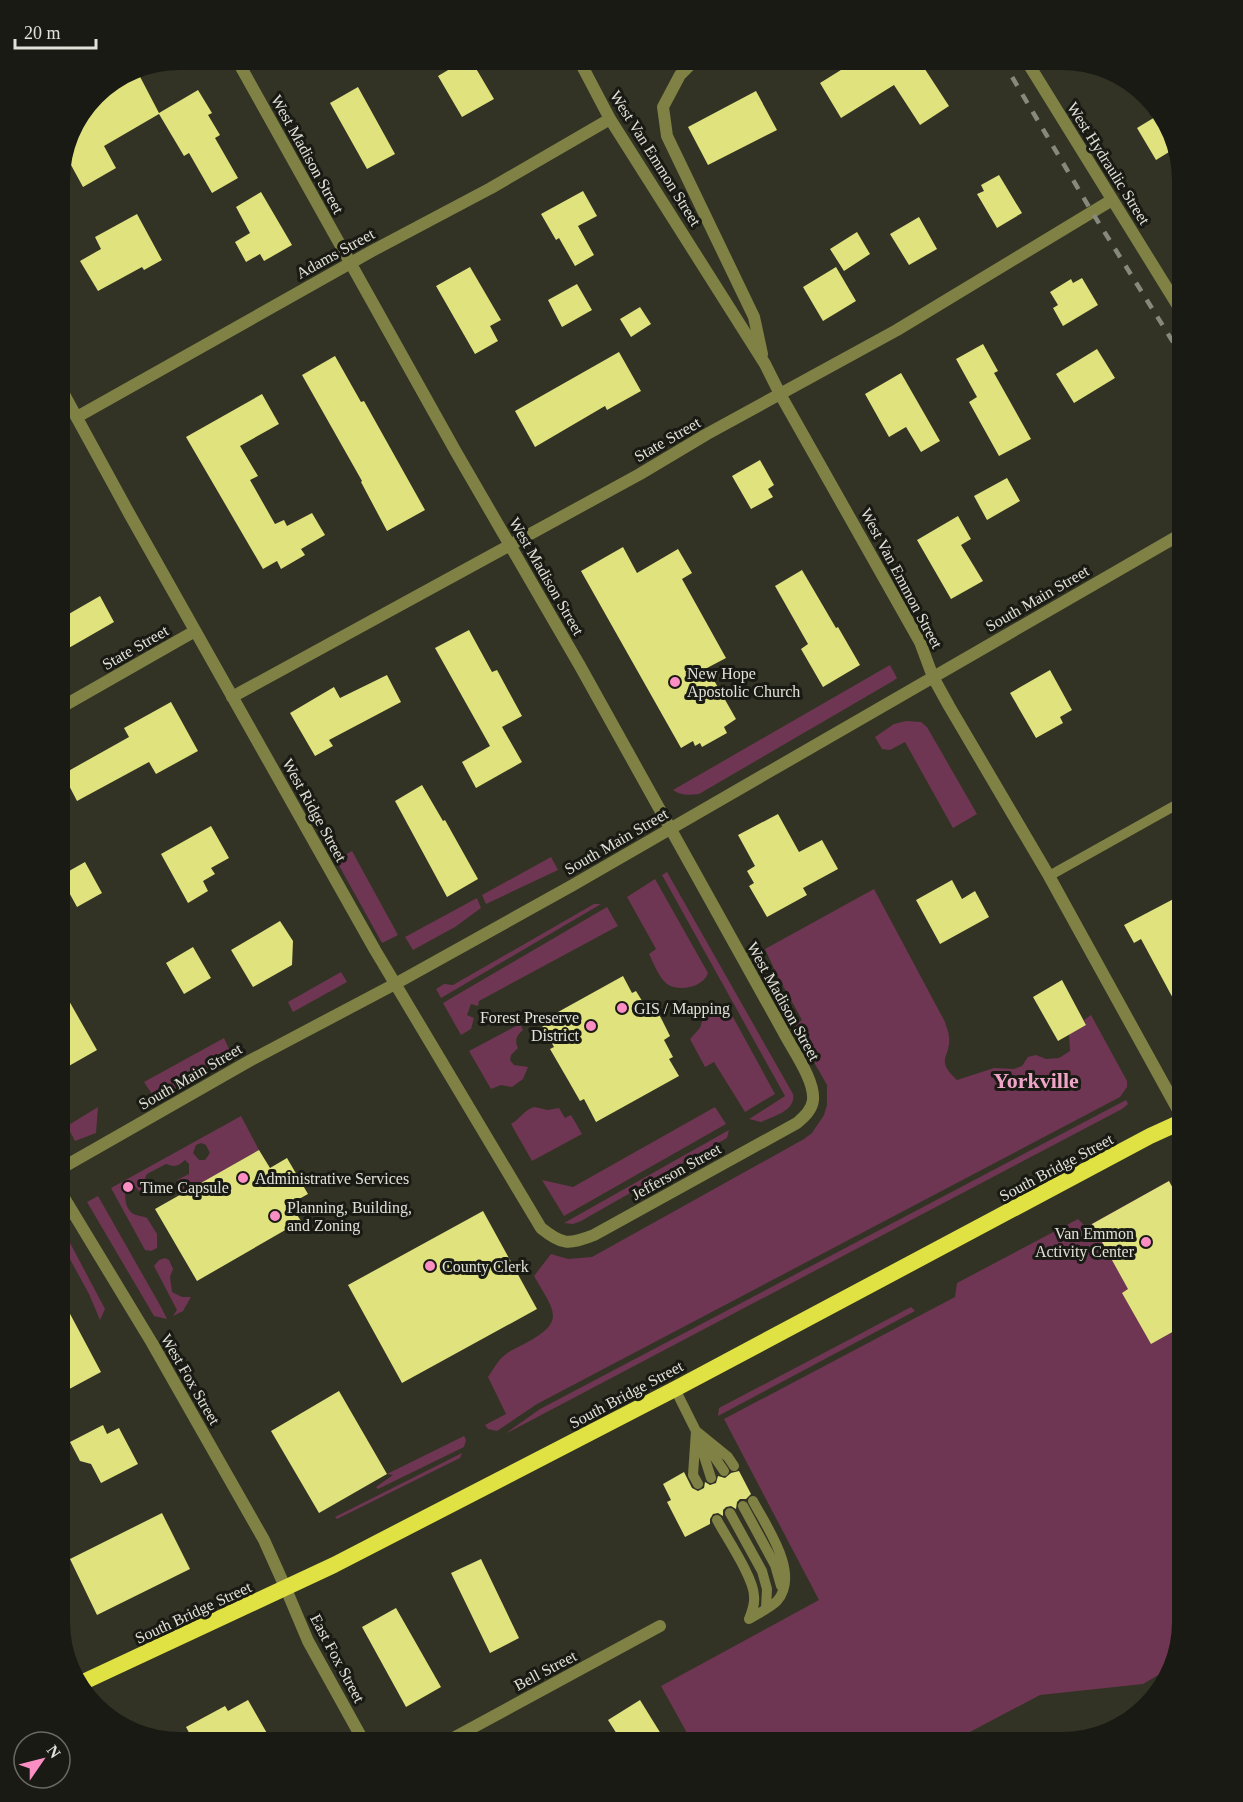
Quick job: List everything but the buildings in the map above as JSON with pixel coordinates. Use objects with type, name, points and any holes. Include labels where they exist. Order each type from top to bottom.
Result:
[{"type":"highway","name":"South Bridge Street","points":[[88,1680],[286,1589],[675,1389],[1172,1125]]},
{"type":"street","name":"West Madison Street","points":[[243,70],[580,666],[812,1086],[813,1102],[808,1113]]},
{"type":"street","name":"West Van Emmon Street","points":[[584,70],[610,119],[765,364],[920,642],[933,676],[1049,876],[1172,1100]]},
{"type":"street","points":[[684,71],[663,107],[667,136],[754,317],[765,364]]},
{"type":"street","name":"West Hydraulic Street","points":[[1033,71],[1172,296]]},
{"type":"street","name":"Adams Street","points":[[77,417],[350,263],[491,188],[610,119]]},
{"type":"street","name":"State Street","points":[[232,697],[640,474],[897,330],[1112,200]]},
{"type":"street","name":"West Ridge Street","points":[[71,406],[395,984],[541,1228],[556,1240]]},
{"type":"street","name":"South Main Street","points":[[70,1163],[251,1060],[395,984],[670,829],[1172,539]]},
{"type":"street","name":"State Street","points":[[71,702],[195,631]]},
{"type":"street","name":"Jefferson Street","points":[[556,1240],[574,1242],[594,1235],[797,1123],[808,1113]]},
{"type":"street","name":"West Fox Street","points":[[70,1208],[152,1343],[264,1540],[286,1589]]},
{"type":"street","name":"East Fox Street","points":[[286,1589],[308,1641],[358,1731]]},
{"type":"street","name":"Bell Street","points":[[466,1731],[660,1626]]},
{"type":"lane","points":[[1049,876],[1172,807]]},
{"type":"lane","points":[[675,1389],[696,1431],[711,1478]]},
{"type":"lane","points":[[696,1431],[728,1457],[729,1468]]},
{"type":"lane","points":[[696,1431],[693,1475],[698,1484]]},
{"type":"lane","points":[[717,1520],[751,1582],[754,1600],[749,1619],[777,1600],[782,1590],[785,1573],[784,1561],[748,1504]]},
{"type":"lane","points":[[730,1513],[762,1571],[767,1589],[766,1608]]},
{"type":"shaded area","points":[[890,665],[897,678],[893,681],[699,794],[689,795],[673,790]]},
{"type":"shaded area","points":[[906,721],[921,722],[927,727],[977,814],[953,828],[905,742],[890,750],[882,749],[875,737],[894,724]]},
{"type":"shaded area","points":[[352,851],[398,935],[382,943],[336,860]]},
{"type":"shaded area","points":[[551,857],[558,870],[486,904],[482,895]]},
{"type":"shaded area","points":[[667,872],[793,1094],[791,1105],[778,1115],[761,1122],[749,1119],[785,1096],[662,875]]},
{"type":"shaded area","points":[[655,879],[708,973],[696,985],[677,988],[667,984],[656,970],[649,954],[656,949],[627,897]]},
{"type":"shaded area","points":[[874,889],[945,1022],[949,1033],[949,1044],[945,1063],[957,1080],[994,1068],[1014,1069],[1022,1066],[1028,1057],[1036,1055],[1046,1059],[1059,1058],[1070,1051],[1069,1034],[1086,1025],[1084,1020],[1091,1015],[1127,1081],[1127,1087],[1120,1097],[537,1404],[497,1431],[488,1429],[485,1425],[506,1414],[488,1377],[502,1357],[539,1335],[552,1321],[551,1307],[534,1276],[551,1254],[568,1259],[592,1257],[812,1133],[824,1115],[827,1105],[827,1085],[794,1027],[802,1020],[765,949]]},
{"type":"shaded area","points":[[477,898],[481,908],[455,927],[413,950],[405,937]]},
{"type":"shaded area","points":[[594,904],[601,904],[441,998],[436,989],[444,984],[453,985]]},
{"type":"shaded area","points":[[607,907],[618,926],[479,1001],[478,1006],[471,1004],[467,1015],[474,1018],[471,1029],[461,1035],[443,1003]]},
{"type":"shaded area","points":[[341,972],[347,982],[293,1012],[288,1002]]},
{"type":"shaded area","points":[[718,1005],[728,1008],[775,1094],[745,1112],[714,1062],[705,1067],[690,1039],[700,1028],[705,1012]]},
{"type":"shaded area","points":[[520,1024],[523,1030],[517,1038],[518,1048],[511,1055],[510,1060],[514,1065],[528,1067],[523,1079],[512,1087],[501,1085],[491,1089],[469,1051]]},
{"type":"shaded area","points":[[224,1038],[233,1058],[156,1100],[144,1082]]},
{"type":"shaded area","points":[[1126,1100],[1128,1104],[1122,1109],[505,1434],[540,1409]]},
{"type":"shaded area","points":[[98,1107],[96,1133],[75,1141],[70,1132],[70,1124]]},
{"type":"shaded area","points":[[534,1107],[548,1110],[559,1108],[565,1118],[571,1115],[582,1134],[532,1161],[511,1124]]},
{"type":"shaded area","points":[[715,1107],[726,1124],[564,1216],[542,1180],[573,1187]]},
{"type":"shaded area","points":[[241,1116],[259,1150],[184,1193],[177,1180],[189,1174],[189,1164],[185,1160],[176,1166],[166,1164],[147,1174],[145,1178],[151,1190],[147,1196],[142,1195],[132,1182],[127,1184],[125,1199],[127,1207],[134,1214],[147,1218],[157,1234],[157,1248],[151,1251],[145,1250],[111,1188]],"holes":[[[201,1143],[206,1145],[210,1153],[205,1160],[199,1160],[193,1153],[196,1145]]]},
{"type":"shaded area","points":[[729,1130],[727,1138],[581,1221],[573,1224],[564,1223]]},
{"type":"shaded area","name":"Van Emmon Activity Center","points":[[1169,1181],[1172,1186],[1172,1636],[1159,1675],[1143,1684],[1040,1695],[970,1732],[686,1732],[661,1686],[819,1600],[724,1419],[955,1297],[957,1283],[1078,1219],[1086,1227]]},
{"type":"shaded area","points":[[98,1196],[167,1319],[154,1316],[87,1202]]},
{"type":"shaded area","points":[[70,1243],[105,1309],[100,1320],[70,1260]]},
{"type":"shaded area","points":[[165,1258],[169,1260],[173,1269],[170,1277],[172,1292],[182,1297],[191,1297],[183,1311],[173,1316],[177,1310],[154,1266],[159,1260]]},
{"type":"shaded area","points":[[911,1307],[915,1311],[718,1416],[719,1408]]},
{"type":"shaded area","points":[[464,1436],[466,1440],[464,1447],[378,1489],[376,1487],[393,1475],[387,1474]]},
{"type":"shaded area","points":[[462,1453],[460,1458],[337,1519],[335,1517]]},
{"type":"railway","points":[[1008,71],[1172,340]]},
{"type":"place","name":"New Hope Apostolic Church","points":[[675,682]]},
{"type":"place","name":"GIS / Mapping","points":[[622,1008]]},
{"type":"place","name":"Forest Preserve District","points":[[591,1026]]},
{"type":"place","name":"Administrative Services","points":[[243,1178]]},
{"type":"place","name":"Time Capsule","points":[[128,1187]]},
{"type":"place","name":"Planning, Building, and Zoning","points":[[275,1216]]},
{"type":"place","name":"Van Emmon Activity Center","points":[[1146,1242]]},
{"type":"place","name":"County Clerk","points":[[430,1266]]},
{"type":"district","name":"Yorkville","points":[[1036,1080]]}]
